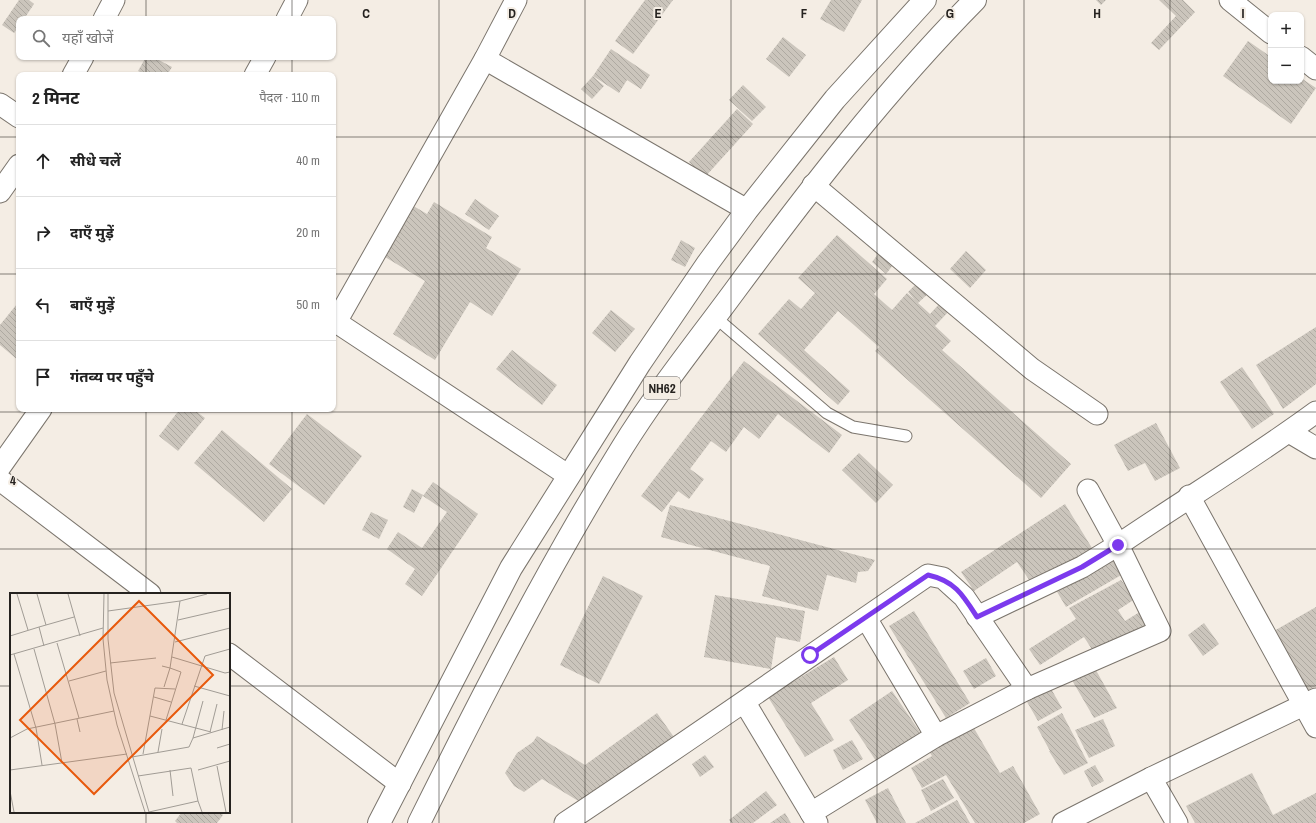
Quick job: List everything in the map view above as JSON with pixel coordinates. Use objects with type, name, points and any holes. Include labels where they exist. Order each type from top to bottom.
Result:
[{"type":"highway","name":"NH62","points":[[379,823],[511,568],[640,363],[747,210],[835,99],[925,0]]},
{"type":"highway","name":"NH62","points":[[419,823],[516,631],[622,447],[668,378],[813,185],[933,42],[975,0]]},
{"type":"street","points":[[106,16],[114,0]]},
{"type":"street","points":[[289,16],[297,0]]},
{"type":"street","points":[[336,319],[485,59],[516,0]]},
{"type":"street","points":[[1230,0],[1268,31]]},
{"type":"street","points":[[485,59],[747,210]]},
{"type":"street","points":[[1304,59],[1316,69]]},
{"type":"street","points":[[75,72],[81,60]]},
{"type":"street","points":[[257,72],[263,60]]},
{"type":"street","points":[[0,104],[16,115]]},
{"type":"street","points":[[0,192],[16,169]]},
{"type":"street","points":[[813,185],[1032,369],[1097,414]]},
{"type":"street","points":[[336,322],[569,476]]},
{"type":"street","points":[[0,467],[39,412]]},
{"type":"street","points":[[977,617],[1082,567],[1118,545],[1189,496],[1289,432],[1316,412]]},
{"type":"street","points":[[1289,432],[1316,448]]},
{"type":"street","points":[[0,480],[149,593]]},
{"type":"street","points":[[745,703],[814,818],[936,736],[1027,689],[1160,631],[1118,545],[1088,490]]},
{"type":"street","points":[[1189,496],[1310,701],[1316,727]]},
{"type":"street","points":[[565,823],[745,703],[810,655],[928,575],[943,578],[957,590],[1027,689]]},
{"type":"street","points":[[866,618],[936,736]]},
{"type":"street","points":[[230,655],[400,784]]},
{"type":"street","points":[[1063,823],[1310,701]]},
{"type":"street","points":[[1152,778],[1177,823]]},
{"type":"lane","points":[[715,317],[827,413],[853,427],[906,436]]},
{"type":"building","points":[[19,0],[29,0],[34,4],[26,16],[16,16],[16,30],[14,33],[2,25]]},
{"type":"building","points":[[645,0],[673,0],[633,54],[615,41]]},
{"type":"building","points":[[831,0],[862,0],[844,32],[820,19]]},
{"type":"building","points":[[1096,0],[1106,0],[1101,5]]},
{"type":"building","points":[[1159,0],[1183,0],[1195,12],[1159,50],[1151,43],[1176,16]]},
{"type":"building","points":[[783,37],[806,55],[789,77],[766,59]]},
{"type":"building","points":[[1248,41],[1268,55],[1268,84],[1304,84],[1304,80],[1316,88],[1291,124],[1223,76]]},
{"type":"building","points":[[611,49],[650,75],[641,89],[627,80],[619,93],[593,76]]},
{"type":"building","points":[[144,60],[159,60],[172,67],[169,72],[138,71]]},
{"type":"building","points":[[593,76],[604,86],[592,99],[581,89]]},
{"type":"building","points":[[743,85],[766,107],[752,121],[729,100]]},
{"type":"building","points":[[737,109],[753,124],[705,177],[689,162]]},
{"type":"building","points":[[475,199],[499,216],[489,230],[465,214]]},
{"type":"building","points":[[434,202],[492,237],[486,248],[521,269],[492,316],[470,302],[435,360],[393,334],[425,281],[380,254],[410,204],[427,214]]},
{"type":"building","points":[[837,235],[887,279],[874,294],[892,310],[907,293],[915,300],[908,292],[919,281],[930,292],[918,303],[930,314],[941,302],[950,310],[935,326],[951,341],[942,350],[1071,464],[1041,498],[875,351],[879,347],[838,311],[804,350],[850,391],[838,405],[758,334],[789,299],[801,309],[815,293],[798,278]]},
{"type":"building","points":[[681,240],[695,248],[685,267],[671,260]]},
{"type":"building","points":[[882,249],[896,261],[886,274],[872,262]]},
{"type":"building","points":[[966,251],[986,270],[970,288],[950,269]]},
{"type":"building","points":[[16,305],[16,358],[0,345],[0,325]]},
{"type":"building","points":[[611,310],[635,329],[615,352],[592,333]]},
{"type":"building","points":[[1316,327],[1316,384],[1283,409],[1256,365]]},
{"type":"building","points":[[512,350],[557,385],[542,405],[496,369]]},
{"type":"building","points":[[744,361],[842,435],[829,453],[778,414],[759,439],[744,427],[726,452],[711,441],[690,469],[704,479],[689,499],[678,491],[662,512],[641,496]]},
{"type":"building","points":[[1242,367],[1274,414],[1252,429],[1220,382]]},
{"type":"building","points":[[178,412],[197,412],[205,418],[178,451],[159,436]]},
{"type":"building","points":[[307,414],[362,456],[324,505],[269,464]]},
{"type":"building","points":[[1156,423],[1180,468],[1155,481],[1145,463],[1128,471],[1114,445]]},
{"type":"building","points":[[222,430],[292,489],[264,522],[194,463]]},
{"type":"building","points":[[859,453],[893,485],[876,503],[842,470]]},
{"type":"building","points":[[433,482],[478,514],[422,596],[405,584],[415,569],[387,549],[398,532],[422,548],[447,512],[423,496]]},
{"type":"building","points":[[412,489],[423,495],[414,513],[403,507]]},
{"type":"building","points":[[1065,504],[1092,548],[1034,587],[1017,562],[974,591],[961,572]]},
{"type":"building","points":[[670,505],[875,560],[868,571],[858,572],[856,583],[827,575],[818,611],[762,596],[770,566],[661,537]]},
{"type":"building","points":[[371,512],[388,520],[379,539],[362,530]]},
{"type":"building","points":[[1112,556],[1123,574],[1066,607],[1056,590]]},
{"type":"building","points":[[603,576],[643,596],[599,684],[560,665]]},
{"type":"building","points":[[1121,580],[1135,599],[1118,610],[1125,621],[1143,610],[1151,623],[1093,651],[1084,637],[1040,665],[1029,649],[1076,619],[1069,608]]},
{"type":"building","points":[[715,595],[805,611],[800,642],[776,637],[771,669],[704,657]]},
{"type":"building","points":[[1316,607],[1316,686],[1305,692],[1274,631]]},
{"type":"building","points":[[914,611],[970,703],[946,718],[889,626]]},
{"type":"building","points":[[1204,623],[1219,644],[1203,656],[1188,635]]},
{"type":"building","points":[[834,657],[848,680],[811,703],[834,740],[805,757],[768,697]]},
{"type":"building","points":[[986,658],[996,676],[974,689],[963,671]]},
{"type":"building","points":[[1092,663],[1117,708],[1094,718],[1069,675]]},
{"type":"building","points":[[1050,687],[1062,708],[1038,721],[1026,700]]},
{"type":"building","points":[[892,691],[922,735],[878,764],[849,720]]},
{"type":"building","points":[[657,713],[676,740],[585,805],[542,779],[524,792],[514,786],[505,773],[517,753],[533,742],[537,736],[585,765]]},
{"type":"building","points":[[1062,713],[1088,763],[1064,775],[1049,751],[1037,727]]},
{"type":"building","points":[[1103,719],[1115,746],[1089,758],[1075,730]]},
{"type":"building","points":[[971,723],[1000,773],[1013,766],[1040,814],[1024,823],[975,823],[946,775],[922,788],[911,768],[932,756],[927,748]]},
{"type":"building","points":[[852,740],[863,759],[843,770],[833,750]]},
{"type":"building","points":[[705,755],[714,767],[700,777],[692,764]]},
{"type":"building","points":[[1095,765],[1104,781],[1092,787],[1084,771]]},
{"type":"building","points":[[1252,773],[1273,815],[1316,793],[1316,823],[1195,823],[1186,806]]},
{"type":"building","points":[[943,779],[954,798],[931,811],[921,790]]},
{"type":"building","points":[[888,788],[906,823],[877,823],[865,800]]},
{"type":"building","points":[[766,791],[777,805],[753,823],[732,823],[729,820]]},
{"type":"building","points":[[957,800],[970,823],[915,823]]},
{"type":"building","points":[[181,813],[221,813],[223,815],[217,823],[177,823],[175,821]]},
{"type":"building","points":[[785,813],[791,823],[770,823]]},
{"type":"route","points":[[810,655],[928,575],[943,578],[964,597],[977,617],[1082,567],[1118,545]]}]
